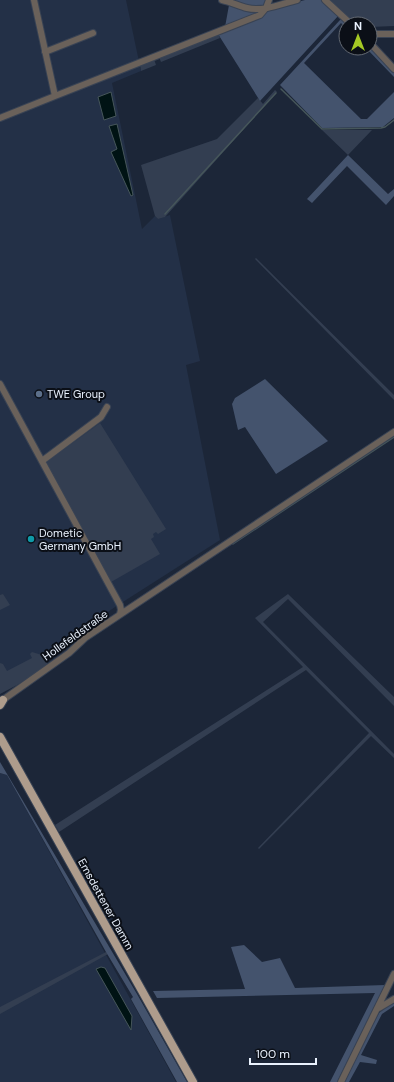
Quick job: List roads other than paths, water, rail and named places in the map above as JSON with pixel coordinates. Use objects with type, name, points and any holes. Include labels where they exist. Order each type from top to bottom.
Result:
[{"type":"main road","points":[[0,731],[9,753]]},
{"type":"main road","name":"Emsdettener Damm","points":[[0,737],[193,1082]]},
{"type":"street","points":[[34,0],[55,96]]},
{"type":"street","points":[[222,0],[247,8],[266,8],[297,0]]},
{"type":"street","points":[[0,118],[260,15],[266,8],[268,0]]},
{"type":"street","points":[[325,0],[343,16]]},
{"type":"street","points":[[46,52],[93,33]]},
{"type":"street","points":[[378,34],[394,34]]},
{"type":"street","points":[[378,52],[394,69]]},
{"type":"street","name":"Hollefeldstraße","points":[[1,388],[120,605],[121,610],[120,614],[85,638],[69,653],[1,702]]},
{"type":"street","points":[[42,461],[101,417],[108,407]]},
{"type":"street","points":[[120,614],[394,432]]},
{"type":"street","points":[[0,742],[9,753]]},
{"type":"street","points":[[341,1082],[394,974]]},
{"type":"street","points":[[388,987],[394,990]]},
{"type":"street","points":[[378,1008],[394,999]]},
{"type":"waterway","points":[[281,89],[322,129],[381,128],[385,127],[394,120]]},
{"type":"waterway","points":[[165,214],[276,93]]},
{"type":"waterway","points":[[233,544],[394,437]]},
{"type":"place","name":"TWE Group","points":[[39,394]]},
{"type":"place","name":"Dometic Germany GmbH","points":[[31,539]]}]
